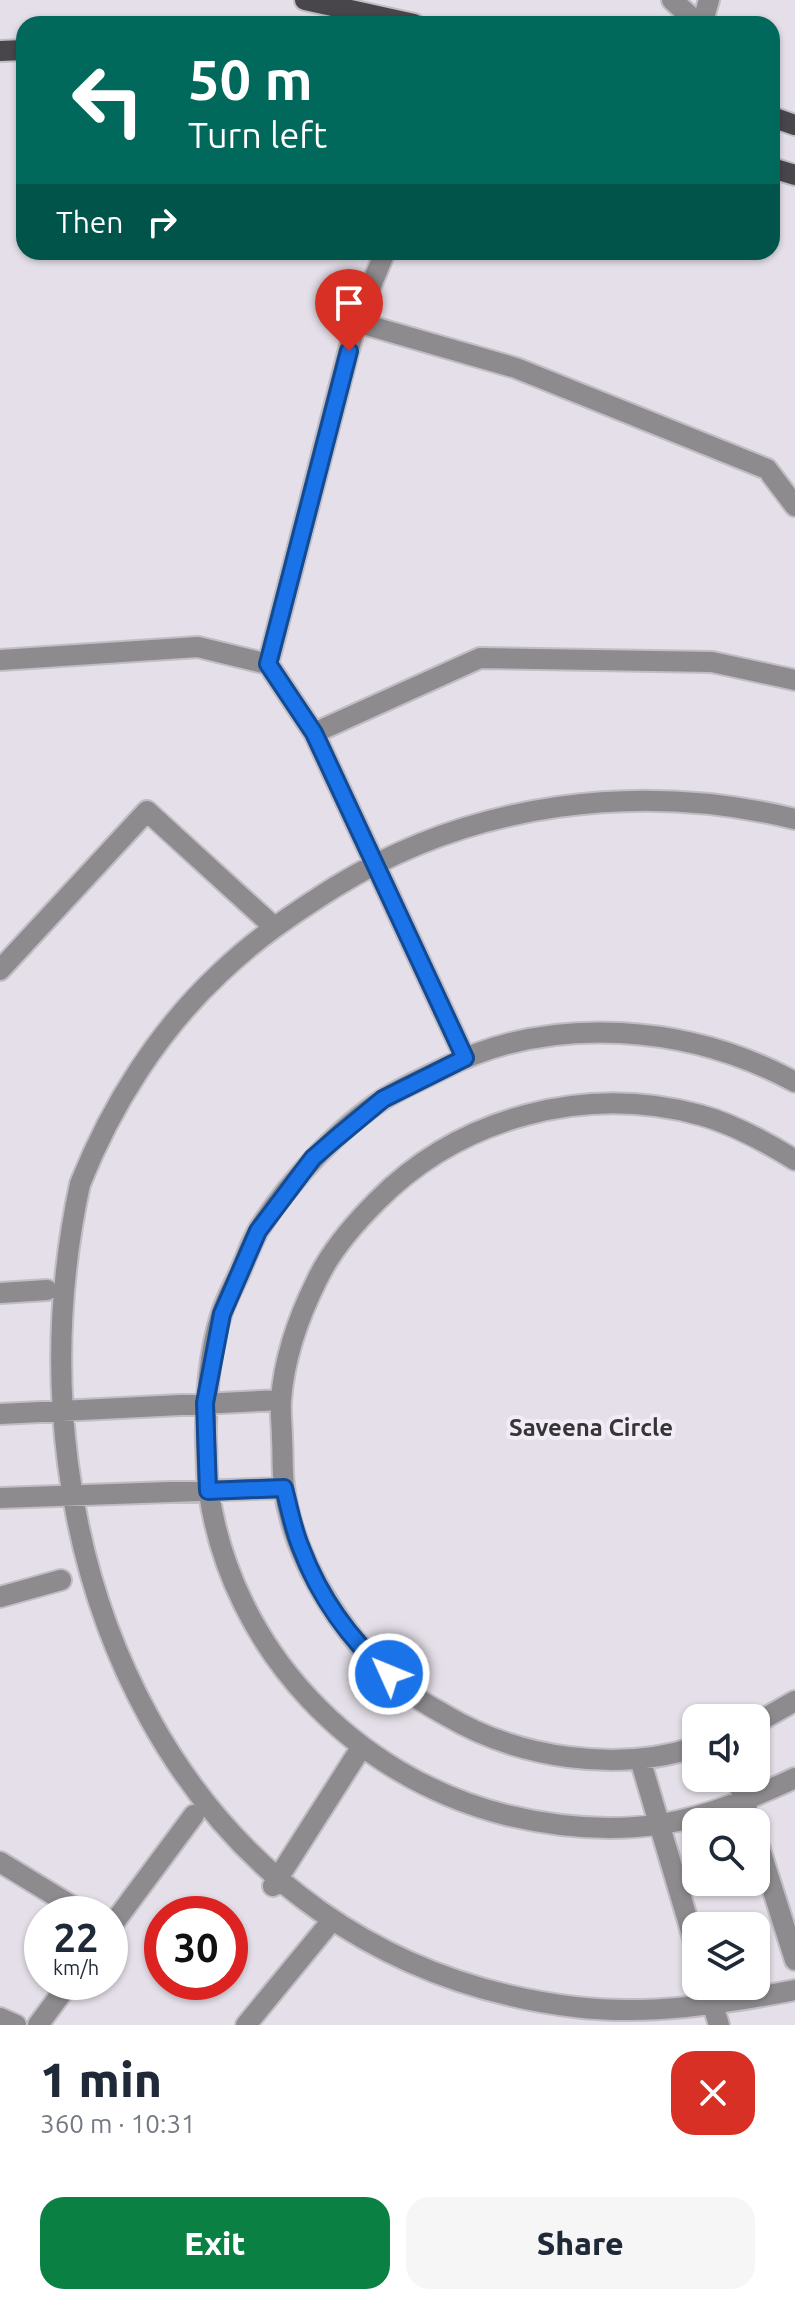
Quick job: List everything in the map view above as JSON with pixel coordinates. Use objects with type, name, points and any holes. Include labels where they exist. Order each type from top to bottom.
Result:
[{"type":"main road","points":[[305,0],[378,16]]},
{"type":"street","points":[[672,0],[691,16]]},
{"type":"street","points":[[268,664],[356,322],[382,260]]},
{"type":"street","points":[[356,322],[516,368],[767,469],[795,506]]},
{"type":"street","points":[[0,660],[198,647],[268,664],[314,733],[465,1058]]},
{"type":"street","points":[[314,733],[480,658],[712,662],[795,680]]},
{"type":"street","points":[[42,1320],[65,1219],[92,1152],[127,1088],[169,1028],[208,985],[273,926],[373,864],[425,841],[480,822],[536,810],[593,802],[650,799],[707,803],[795,819]]},
{"type":"street","points":[[0,970],[147,811],[273,926]]},
{"type":"street","points":[[795,1082],[722,1050],[671,1038],[619,1033],[566,1034],[515,1042],[465,1058],[383,1099],[313,1158],[258,1231],[222,1314],[205,1403],[208,1491],[219,1541],[236,1589],[260,1634],[289,1676],[322,1714],[361,1748],[415,1782],[474,1807],[536,1822],[600,1828],[660,1825],[705,1815],[745,1802],[795,1778]]},
{"type":"street","points":[[682,1750],[640,1759],[586,1759],[524,1748],[465,1727],[412,1695],[365,1653],[328,1604],[300,1547],[284,1488],[281,1400],[293,1337],[317,1278],[353,1224],[399,1179],[452,1142],[511,1118],[574,1104],[638,1103],[701,1115],[761,1139],[795,1160]]},
{"type":"street","points":[[0,1293],[47,1290]]},
{"type":"street","points":[[0,1414],[281,1400]]},
{"type":"street","points":[[0,1498],[284,1488]]},
{"type":"street","points":[[0,1597],[61,1580]]},
{"type":"street","points":[[770,1716],[795,1701]]},
{"type":"street","points":[[273,1886],[361,1748]]},
{"type":"street","points":[[640,1759],[685,1912]]},
{"type":"street","points":[[742,1792],[747,1808]]},
{"type":"street","points":[[128,1901],[190,1809],[232,1852],[273,1886],[329,1924],[387,1955],[448,1979],[512,1996],[577,2007],[642,2011],[713,2005],[795,1990]]},
{"type":"street","points":[[0,1862],[56,1896]]},
{"type":"street","points":[[770,1881],[795,1960]]},
{"type":"street","points":[[246,2025],[329,1924]]},
{"type":"street","points":[[38,2025],[57,2000]]},
{"type":"street","points":[[0,2018],[16,2025]]},
{"type":"district","name":"Saveena Circle","points":[[591,1428]]},
{"type":"route","points":[[349,351],[268,664],[314,733],[465,1058],[383,1099],[313,1158],[276,1206],[258,1231],[222,1314],[205,1403],[208,1491],[284,1488],[300,1547],[328,1604],[365,1653],[389,1674]]}]
